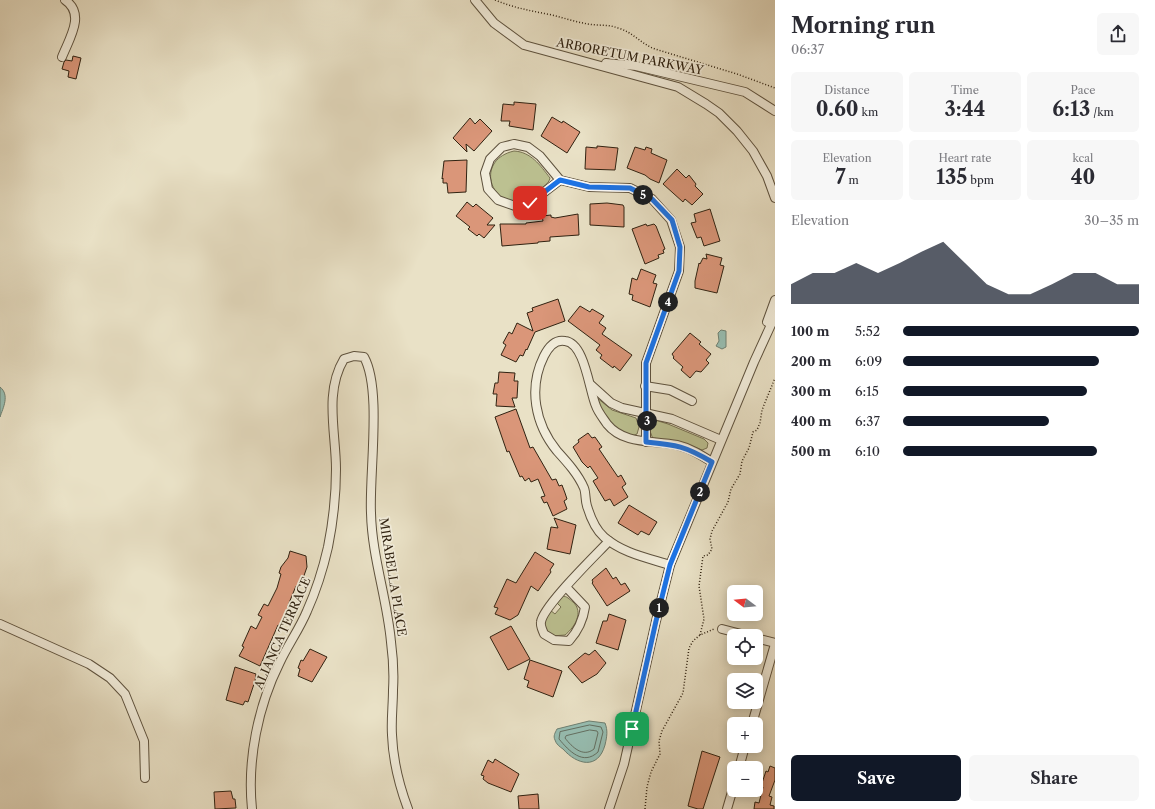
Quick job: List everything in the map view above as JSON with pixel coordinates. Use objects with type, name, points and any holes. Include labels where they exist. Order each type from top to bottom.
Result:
[{"type":"street","points":[[62,57],[76,20],[74,9],[65,0]]},
{"type":"street","name":"ARBORETUM PARKWAY","points":[[475,0],[487,16],[501,29],[524,45],[678,87],[706,104],[723,118],[753,151],[767,176],[775,198]]},
{"type":"street","name":"ARBORETUM PARKWAY","points":[[546,52],[616,65],[636,66],[725,86],[745,92],[775,111]]},
{"type":"street","points":[[560,180],[530,203],[515,206],[498,200],[488,189],[485,174],[490,158],[502,147],[514,144],[528,147],[540,156],[560,180],[589,187],[630,188],[652,199],[672,220],[680,247],[679,271],[646,363],[646,442]]},
{"type":"street","points":[[754,362],[775,300]]},
{"type":"street","points":[[609,809],[624,764],[670,565],[721,440],[775,316]]},
{"type":"street","points":[[670,565],[629,552],[609,541],[603,536],[594,522],[587,506],[584,488],[576,473],[544,431],[540,422],[536,401],[536,381],[541,364],[550,347],[555,343],[564,340],[572,343],[577,348],[591,385],[595,405],[608,425],[626,437],[646,442],[676,444],[689,448],[712,462]]},
{"type":"street","name":"ALIANCA TERRACE","points":[[252,809],[250,794],[251,768],[257,726],[265,697],[280,662],[307,611],[321,573],[328,547],[336,490],[332,407],[334,384],[337,370],[344,359],[354,356]]},
{"type":"street","name":"MIRABELLA PLACE","points":[[354,356],[364,357],[369,367],[372,386],[371,512],[373,540],[388,612],[391,642],[393,683],[392,735],[395,761],[401,791],[408,809]]},
{"type":"street","points":[[591,385],[611,403],[633,412],[647,413],[685,423],[721,440]]},
{"type":"street","points":[[645,386],[670,390],[692,401]]},
{"type":"street","points":[[566,587],[585,607],[583,619],[576,633],[569,640],[554,640],[544,634],[540,623],[544,614],[566,587],[609,541]]},
{"type":"street","points":[[0,624],[89,664],[110,678],[125,694],[144,741],[145,778]]},
{"type":"street","points":[[722,629],[727,630]]},
{"type":"street","points":[[754,717],[775,643],[763,640]]},
{"type":"street","points":[[727,809],[730,797]]},
{"type":"path","points":[[495,0],[532,12],[588,24],[602,24],[617,27],[632,33],[648,46],[655,49],[737,74],[775,88]]},
{"type":"path","points":[[700,635],[704,618],[698,586],[701,573],[701,562],[703,556],[708,554],[712,549],[710,539],[712,531],[728,502],[731,489],[740,474],[742,461],[749,448],[753,432],[757,430],[760,423],[762,410],[775,378]]},
{"type":"path","points":[[645,809],[647,787],[651,772],[660,754],[659,742],[662,731],[670,714],[682,698],[688,648],[700,635],[709,630],[722,629]]},
{"type":"green space","points":[[514,151],[525,154],[535,160],[550,178],[548,182],[538,191],[524,200],[511,201],[501,197],[494,188],[491,178],[492,167],[500,157]]},
{"type":"green space","points":[[596,397],[612,410],[636,418],[639,427],[637,434],[628,435],[614,427],[604,415]]},
{"type":"green space","points":[[655,420],[704,439],[708,443],[707,448],[702,450],[691,446],[653,439],[650,431],[650,425]]},
{"type":"green space","points":[[562,596],[568,598],[576,606],[578,610],[577,619],[572,628],[565,635],[551,636],[544,628],[546,615],[550,610],[555,614],[561,607],[556,602]]},
{"type":"water","points":[[721,330],[726,331],[726,347],[722,349],[716,346],[719,341],[718,333]]},
{"type":"water","points":[[0,387],[5,394],[5,398],[0,417]]},
{"type":"water","points":[[589,721],[605,723],[607,734],[602,753],[592,761],[587,762],[574,759],[557,744],[554,736],[557,729]]},
{"type":"building","points":[[73,56],[81,58],[76,79],[68,77],[69,71],[62,69],[64,62],[66,60],[72,61]]},
{"type":"building","points":[[514,102],[536,104],[533,130],[509,126],[510,121],[501,121],[503,104],[514,105]]},
{"type":"building","points":[[552,117],[562,123],[563,121],[580,132],[567,153],[541,136]]},
{"type":"building","points":[[470,118],[475,124],[480,119],[492,131],[474,151],[466,144],[467,152],[453,138]]},
{"type":"building","points":[[597,146],[618,148],[615,170],[585,169],[586,147],[597,148]]},
{"type":"building","points":[[635,147],[645,150],[646,147],[652,149],[651,153],[667,160],[659,183],[645,175],[627,168]]},
{"type":"building","points":[[467,160],[466,192],[448,193],[447,183],[443,183],[443,178],[442,179],[444,161]]},
{"type":"building","points":[[677,169],[686,178],[689,175],[696,184],[695,186],[703,194],[692,205],[685,199],[683,202],[663,184]]},
{"type":"building","points":[[467,202],[473,207],[476,204],[493,218],[487,225],[495,225],[484,238],[479,234],[477,236],[468,229],[470,227],[456,216]]},
{"type":"building","points":[[607,203],[623,205],[624,227],[590,225],[590,204]]},
{"type":"building","points":[[710,209],[720,241],[704,246],[701,237],[697,238],[691,223],[696,222],[694,214]]},
{"type":"building","points":[[578,214],[579,235],[550,237],[550,241],[538,243],[502,246],[500,224],[526,224],[543,221],[542,216],[551,215],[551,217],[555,218]]},
{"type":"building","points":[[646,224],[647,226],[654,224],[656,226],[665,249],[663,250],[664,253],[658,255],[659,258],[645,264],[632,229]]},
{"type":"building","points":[[706,254],[722,258],[720,265],[724,266],[717,293],[695,288],[699,263],[700,264],[703,258],[707,259]]},
{"type":"building","points":[[641,269],[656,275],[653,283],[657,284],[650,307],[632,300],[633,295],[629,294],[632,278],[637,280]]},
{"type":"building","points":[[558,299],[565,321],[535,332],[527,350],[526,349],[523,356],[520,355],[516,362],[501,355],[506,345],[503,343],[509,332],[512,334],[517,323],[533,331],[527,313],[533,311],[532,308]]},
{"type":"building","points":[[580,306],[590,312],[592,309],[604,316],[599,323],[606,328],[602,334],[632,355],[620,371],[614,366],[613,368],[600,358],[602,355],[596,350],[600,345],[568,321]]},
{"type":"building","points":[[690,333],[701,342],[699,344],[711,354],[706,360],[709,363],[701,372],[696,371],[690,378],[681,370],[683,367],[673,358],[674,357],[672,354]]},
{"type":"building","points":[[499,372],[515,373],[514,381],[518,381],[517,398],[512,398],[515,407],[496,406],[497,394],[493,394],[495,383],[498,383]]},
{"type":"building","points":[[516,409],[530,448],[533,447],[552,480],[556,479],[559,486],[562,485],[565,493],[567,499],[564,501],[567,509],[553,516],[547,502],[544,503],[541,497],[545,496],[538,479],[531,482],[529,478],[525,481],[522,476],[520,477],[509,451],[507,452],[495,417]]},
{"type":"building","points":[[588,433],[592,438],[595,437],[602,447],[599,449],[618,477],[621,475],[626,484],[622,487],[628,497],[614,506],[610,499],[605,501],[593,481],[598,478],[590,466],[588,468],[582,462],[573,447],[579,442],[578,440]]},
{"type":"building","points":[[629,505],[657,522],[649,535],[641,531],[638,535],[618,523]]},
{"type":"building","points":[[554,518],[576,525],[570,554],[547,549],[551,527],[558,528]]},
{"type":"building","points":[[290,551],[306,556],[307,567],[300,587],[296,586],[289,603],[288,606],[291,608],[283,624],[281,623],[280,626],[278,625],[260,666],[239,656],[244,647],[242,646],[251,626],[256,629],[262,617],[258,615],[264,604],[268,606],[277,588],[281,574],[279,573],[281,567],[288,558]]},
{"type":"building","points":[[535,552],[554,564],[550,570],[551,572],[538,591],[531,586],[518,615],[510,620],[495,614],[498,608],[494,607],[507,579],[516,583]]},
{"type":"building","points":[[606,568],[613,579],[616,577],[621,585],[625,583],[630,591],[607,606],[592,583],[592,580]]},
{"type":"building","points":[[609,614],[626,620],[618,650],[596,643],[603,621],[607,621]]},
{"type":"building","points":[[511,626],[530,659],[508,670],[490,637]]},
{"type":"building","points":[[310,649],[327,657],[312,682],[298,676],[300,669],[298,668],[301,660],[303,661]]},
{"type":"building","points":[[595,650],[606,663],[597,674],[582,683],[568,667],[585,653],[589,655]]},
{"type":"building","points":[[530,660],[562,671],[553,697],[527,687],[529,681],[524,679]]},
{"type":"building","points":[[235,667],[256,674],[248,702],[245,701],[243,705],[226,700]]},
{"type":"building","points":[[702,751],[720,757],[703,809],[698,809],[688,806]]},
{"type":"building","points":[[495,759],[519,774],[511,792],[488,783],[483,779],[484,776],[481,775],[488,760],[493,763]]},
{"type":"building","points":[[770,766],[775,768],[775,780],[769,796],[772,797],[770,805],[774,806],[774,809],[754,809],[755,802],[759,803],[760,797],[763,797],[763,780],[766,771],[768,772]]},
{"type":"building","points":[[231,791],[233,799],[235,799],[236,808],[215,809],[214,792]]},
{"type":"building","points":[[538,794],[539,809],[519,809],[518,796]]},
{"type":"route","points":[[530,203],[560,180],[589,187],[630,188],[652,199],[672,220],[680,247],[679,271],[646,363],[646,442],[676,444],[689,448],[712,462],[670,565],[632,729]]}]
